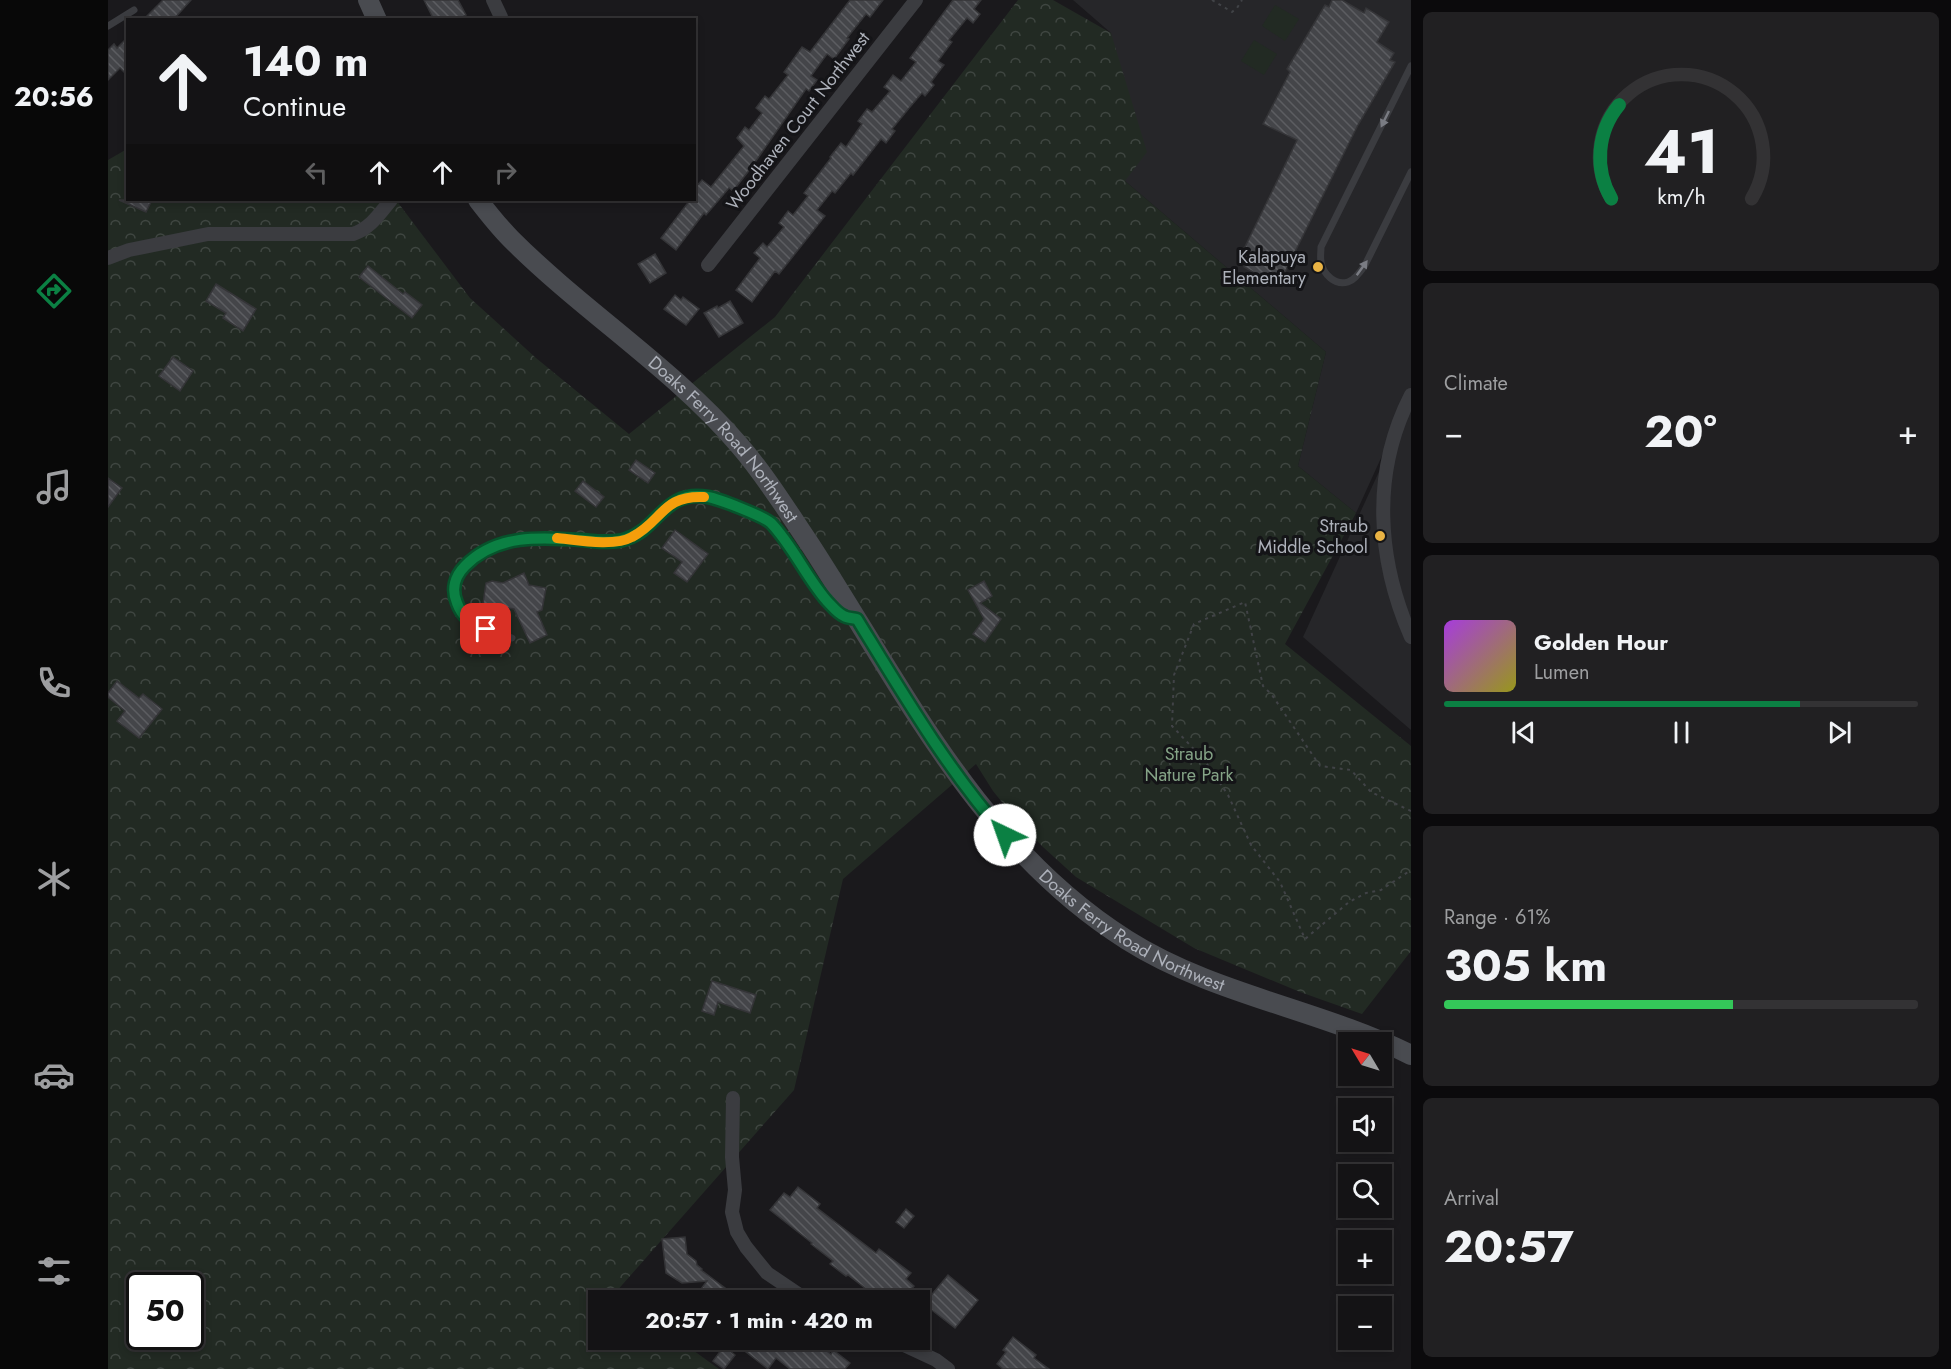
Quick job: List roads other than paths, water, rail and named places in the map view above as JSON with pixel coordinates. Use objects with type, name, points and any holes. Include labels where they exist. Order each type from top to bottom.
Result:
[{"type":"main road","points":[[368,0],[376,18]]},
{"type":"main road","name":"Doaks Ferry Road Northwest","points":[[479,201],[509,237],[546,272],[684,387],[742,448],[777,495],[920,721],[979,806],[1051,881],[1090,915],[1155,958],[1181,970],[1351,1030],[1411,1055]]},
{"type":"street","points":[[493,0],[501,17]]},
{"type":"street","name":"Woodhaven Court Northwest","points":[[708,265],[916,0]]},
{"type":"street","points":[[108,258],[129,250],[208,234],[353,234],[363,231],[371,224],[390,201]]},
{"type":"street","points":[[1411,395],[1398,426],[1390,454],[1385,484],[1384,536],[1394,594],[1411,638]]},
{"type":"street","points":[[733,1098],[732,1158],[735,1190],[732,1212],[737,1232],[767,1273],[792,1290]]},
{"type":"street","points":[[914,1350],[936,1360],[948,1369]]},
{"type":"lane","points":[[108,26],[134,10]]},
{"type":"lane","points":[[1411,66],[1321,248],[1320,261],[1324,272],[1330,279],[1348,282],[1365,266],[1411,172]]},
{"type":"lane","points":[[512,638],[474,626],[457,604],[454,585],[456,578],[472,559],[490,547],[521,539],[624,540],[640,532],[677,500],[693,496],[708,497],[769,521],[817,589],[844,616],[857,619]]},
{"type":"place","name":"Kalapuya Elementary","points":[[1318,267]]},
{"type":"place","name":"Straub Middle School","points":[[1380,536]]},
{"type":"park label","name":"Straub Nature Park","points":[[1189,764]]}]
